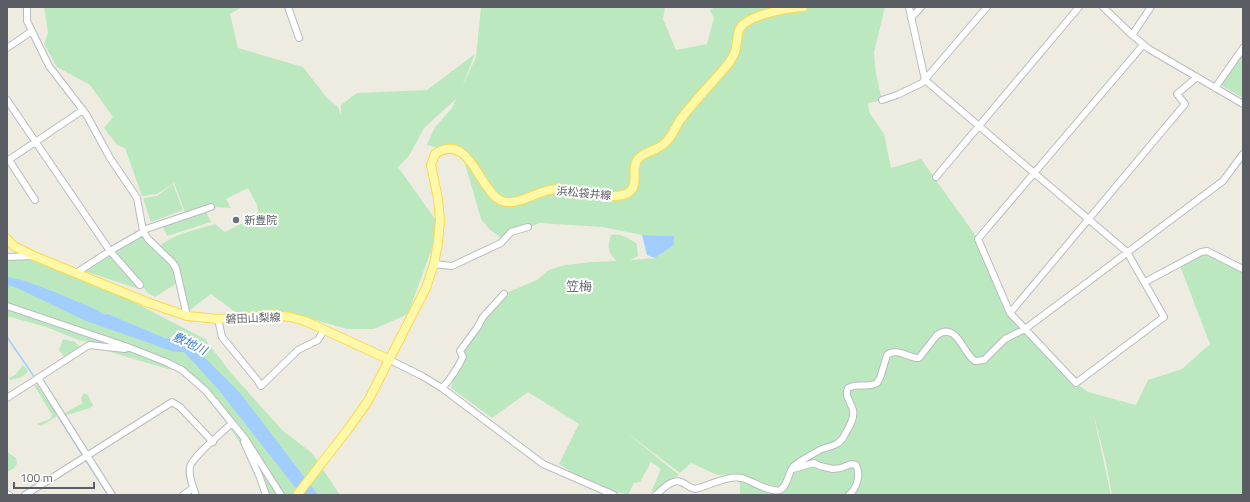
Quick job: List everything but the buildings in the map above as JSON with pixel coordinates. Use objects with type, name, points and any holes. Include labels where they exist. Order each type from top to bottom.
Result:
[{"type":"main road","name":"浜松袋井線","points":[[390,360],[426,288],[434,264],[440,220],[438,199],[431,165],[435,154],[446,149],[458,150],[467,158],[497,198],[504,202],[520,200],[548,190],[558,189],[608,195],[626,195],[634,186],[635,163],[639,158],[666,143],[679,122],[729,63],[735,52],[743,23],[763,15],[803,7]]},
{"type":"main road","name":"磐田山梨線","points":[[7,239],[14,246],[34,256],[187,316],[218,319],[273,315],[290,317],[305,321],[390,360]]},
{"type":"main road","points":[[297,495],[350,428],[368,401],[390,360]]},
{"type":"street","points":[[27,7],[27,21],[49,66],[83,110],[110,158],[137,198],[143,231],[176,268],[187,316]]},
{"type":"street","points":[[288,7],[299,38]]},
{"type":"street","points":[[909,7],[925,80],[979,126],[1034,173],[1088,219],[1128,252],[1164,317],[1076,383],[1010,313],[978,239],[1034,173],[1143,45]]},
{"type":"street","points":[[911,18],[921,7]]},
{"type":"street","points":[[882,100],[897,95],[922,83],[987,7]]},
{"type":"street","points":[[936,177],[1079,7]]},
{"type":"street","points":[[1103,7],[1143,45],[1243,104]]},
{"type":"street","points":[[1132,35],[1151,7]]},
{"type":"street","points":[[7,48],[32,31]]},
{"type":"street","points":[[1215,88],[1243,48]]},
{"type":"street","points":[[1010,313],[1185,104],[1177,94],[1196,77]]},
{"type":"street","points":[[7,100],[110,251],[140,285]]},
{"type":"street","points":[[35,200],[8,161],[83,110]]},
{"type":"street","points":[[656,495],[669,483],[675,480],[695,489],[726,479],[742,478],[774,490],[780,490],[786,482],[791,469],[795,465],[820,450],[840,442],[850,425],[853,412],[846,391],[848,388],[855,385],[870,386],[877,383],[889,352],[893,351],[919,358],[937,335],[948,332],[952,333],[963,345],[971,359],[979,362],[987,357],[1005,339],[1024,329],[1223,181],[1243,154]]},
{"type":"street","points":[[76,273],[146,228],[211,207]]},
{"type":"street","points":[[434,264],[452,266],[501,243],[511,232],[528,227]]},
{"type":"street","points":[[1145,282],[1201,252],[1207,251],[1243,269]]},
{"type":"street","points":[[7,257],[34,256]]},
{"type":"street","points":[[442,388],[455,373],[463,357],[460,351],[477,328],[483,316],[504,294]]},
{"type":"street","points":[[7,306],[166,362],[182,370],[205,390],[242,435],[281,495]]},
{"type":"street","points":[[218,319],[222,337],[261,386],[298,350],[318,340],[324,330]]},
{"type":"street","points":[[7,398],[89,345],[129,349]]},
{"type":"street","points":[[390,360],[442,388],[544,464],[614,495]]},
{"type":"street","points":[[38,378],[112,495]]},
{"type":"street","points":[[25,495],[172,402],[180,407],[213,442]]},
{"type":"street","points":[[196,495],[193,488],[190,467],[195,459],[232,423]]},
{"type":"street","points":[[242,435],[266,495]]},
{"type":"street","points":[[791,469],[814,463],[833,469],[851,464],[856,465],[858,470],[858,479],[854,491],[849,495]]},
{"type":"street","points":[[183,495],[193,488]]},
{"type":"green space","points":[[44,7],[242,7],[230,14],[238,48],[303,67],[327,98],[338,107],[341,115],[341,105],[357,93],[427,90],[475,54],[462,87],[476,57],[481,7],[665,7],[663,19],[676,50],[707,44],[714,18],[710,11],[714,7],[885,7],[874,52],[876,74],[882,100],[868,103],[869,112],[884,134],[891,168],[921,159],[978,239],[1017,321],[1076,383],[1088,392],[1136,405],[1148,380],[1182,369],[1210,344],[1180,266],[1207,251],[1243,269],[1243,495],[1112,495],[1106,463],[1093,412],[1111,495],[740,495],[740,484],[733,474],[717,475],[691,463],[680,473],[626,432],[679,475],[651,493],[661,469],[651,462],[640,482],[634,483],[628,495],[590,484],[559,464],[579,424],[528,392],[492,418],[451,388],[460,351],[504,294],[537,280],[549,270],[565,265],[617,261],[609,250],[611,235],[621,235],[637,244],[638,256],[630,260],[655,258],[674,245],[674,236],[642,235],[602,227],[539,223],[504,240],[489,229],[481,219],[462,153],[427,145],[435,127],[452,108],[456,99],[424,128],[409,156],[398,167],[440,226],[408,314],[374,329],[347,329],[283,311],[242,317],[211,294],[190,310],[178,277],[174,285],[155,297],[148,293],[114,252],[143,232],[158,248],[169,239],[215,224],[225,232],[243,223],[258,212],[257,205],[248,188],[226,199],[231,208],[211,207],[205,209],[211,222],[167,236],[162,225],[186,215],[174,183],[157,194],[142,196],[125,148],[117,145],[104,128],[113,117],[90,85],[57,67],[44,44],[48,33]]},
{"type":"green space","points":[[1243,50],[1243,98],[1219,84]]},
{"type":"green space","points":[[173,184],[183,210],[151,222],[143,198],[157,196]]},
{"type":"green space","points":[[109,255],[139,289],[84,271]]},
{"type":"green space","points":[[29,256],[89,279],[205,339],[231,373],[283,431],[312,453],[340,495],[266,495],[257,470],[229,426],[181,367],[117,345],[121,349],[163,363],[171,370],[104,350],[116,348],[79,340],[46,327],[7,316],[7,257]]},
{"type":"green space","points":[[63,339],[75,342],[80,347],[64,357],[59,350]]},
{"type":"green space","points":[[23,365],[28,371],[27,373],[10,380],[9,378],[15,375]]},
{"type":"green space","points":[[34,385],[37,385],[56,413],[56,417],[41,426],[37,424],[50,419],[52,415]]},
{"type":"green space","points":[[84,393],[88,395],[93,405],[90,408],[67,415],[63,414],[83,403],[81,398]]},
{"type":"green space","points":[[7,452],[16,458],[17,464],[13,469],[7,472]]},
{"type":"water","points":[[642,235],[674,236],[674,245],[655,258],[647,255]]},
{"type":"water","points":[[7,277],[25,281],[57,293],[97,310],[118,324],[156,339],[171,338],[188,344],[201,354],[240,393],[318,495],[301,495],[218,389],[184,352],[175,352],[86,321],[17,288],[7,285]]},
{"type":"waterway","name":"敷地川","points":[[7,290],[8,286]]},
{"type":"waterway","name":"敷地川","points":[[107,319],[166,344]]},
{"type":"waterway","points":[[7,337],[35,378]]},
{"type":"waterway","points":[[48,400],[83,456]]},
{"type":"waterway","points":[[85,459],[108,495]]},
{"type":"place","name":"新豊院","points":[[236,220]]},
{"type":"district","name":"笠梅","points":[[579,286]]}]
